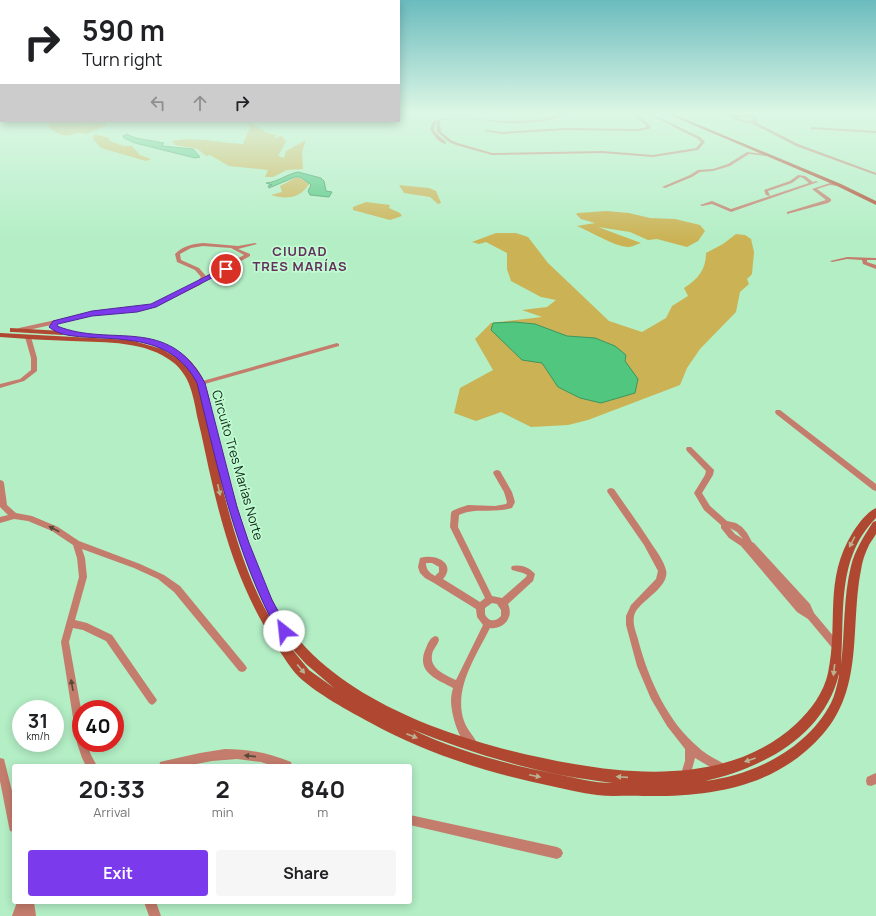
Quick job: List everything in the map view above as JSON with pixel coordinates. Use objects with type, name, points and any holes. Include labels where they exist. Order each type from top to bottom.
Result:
[{"type":"street","points":[[485,155],[498,157],[527,155]]},
{"type":"street","points":[[637,155],[653,156],[659,155]]},
{"type":"street","points":[[664,187],[691,176],[706,174],[729,165],[745,155]]},
{"type":"street","points":[[766,155],[839,185],[876,203]]},
{"type":"street","points":[[771,155],[876,199]]},
{"type":"street","points":[[824,155],[876,174]]},
{"type":"street","points":[[768,197],[766,191],[791,182],[799,176],[814,182]]},
{"type":"street","points":[[702,205],[712,202],[731,211],[814,182],[827,181]]},
{"type":"street","points":[[789,213],[826,202],[828,200],[826,197],[814,189],[827,181]]},
{"type":"street","points":[[231,248],[254,244]]},
{"type":"street","points":[[19,330],[92,314],[153,306],[203,280],[248,255],[231,248],[214,245],[196,245],[188,247],[177,254],[180,261],[201,272],[204,277],[203,280]]},
{"type":"street","points":[[832,261],[847,258],[864,260],[868,258],[876,259]]},
{"type":"street","points":[[864,260],[865,263],[876,267]]},
{"type":"street","points":[[56,322],[53,327],[55,329],[70,334]]},
{"type":"street","name":"Circuito Tres Marías Norte","points":[[0,329],[135,338],[163,346],[180,360],[201,383],[228,508],[244,543],[267,602],[284,631],[296,646],[334,680],[372,703],[440,735],[530,762],[599,775],[638,778],[685,777],[723,770],[765,755],[792,736],[811,720],[833,678],[838,632],[839,586],[848,550],[861,527],[876,512]]},
{"type":"street","name":"Circuito Tres Marías Norte","points":[[0,335],[28,338],[130,342],[154,348],[180,360],[194,385],[252,592],[268,626],[306,676],[344,702],[392,729],[464,756],[531,776],[601,789],[679,790],[721,785],[762,773],[798,750],[823,727],[839,700],[847,667],[851,589],[856,563],[864,540],[876,525]]},
{"type":"street","points":[[0,386],[22,380],[34,371],[34,358],[28,338]]},
{"type":"street","points":[[201,383],[337,345]]},
{"type":"street","points":[[778,412],[876,488]]},
{"type":"street","points":[[689,449],[710,470],[709,475],[698,494],[700,500],[725,524],[724,526],[729,533],[746,543],[800,609],[811,616],[837,647]]},
{"type":"street","points":[[490,600],[454,527],[454,519],[455,514],[468,507],[499,509],[509,506],[511,502],[508,492],[497,473]]},
{"type":"street","points":[[0,484],[3,506],[14,516]]},
{"type":"street","points":[[611,491],[654,556],[662,572],[660,580],[635,604],[630,615],[630,623],[644,676],[661,709],[690,747],[723,770]]},
{"type":"street","points":[[0,520],[14,516],[29,518],[55,529],[76,543],[137,566],[161,577],[177,589],[242,668]]},
{"type":"street","points":[[75,700],[65,642],[83,577],[81,558],[76,543]]},
{"type":"street","points":[[503,603],[530,579],[531,574],[525,570],[515,568]]},
{"type":"street","points":[[437,580],[480,606]]},
{"type":"street","points":[[839,586],[851,589]]},
{"type":"street","points":[[490,600],[497,600],[503,603],[507,611],[506,618],[498,623],[488,623],[482,618],[480,606],[490,600]]},
{"type":"street","points":[[70,623],[84,626],[109,638],[152,700]]},
{"type":"street","points":[[476,747],[470,742],[461,726],[456,710],[456,698],[459,686],[488,623]]},
{"type":"street","points":[[821,627],[838,632]]},
{"type":"street","points":[[435,640],[426,653],[428,667],[459,686]]},
{"type":"street","points":[[685,777],[690,761],[690,747]]},
{"type":"street","points":[[85,752],[89,763]]},
{"type":"street","points":[[172,764],[200,757],[240,755],[260,757],[281,764]]},
{"type":"street","points":[[0,763],[6,784],[12,816]]},
{"type":"street","points":[[599,775],[601,789]]},
{"type":"street","points":[[412,820],[557,853]]},
{"type":"street","points":[[18,916],[22,904]]},
{"type":"street","points":[[28,904],[30,916]]},
{"type":"street","points":[[151,904],[155,916]]},
{"type":"shaded area","points":[[124,155],[140,155],[151,159],[146,161]]},
{"type":"shaded area","points":[[182,155],[198,155],[200,157],[195,158]]},
{"type":"shaded area","points":[[205,155],[279,155],[278,156],[284,158],[285,155],[302,155],[303,169],[287,170],[273,177],[265,177],[268,170],[229,166],[210,155]]},
{"type":"shaded area","points":[[298,172],[321,178],[324,181],[326,191],[332,192],[329,197],[310,195],[308,191],[311,185],[300,177],[295,177],[269,188],[268,186],[272,185],[266,183]]},
{"type":"shaded area","points":[[295,178],[300,178],[309,184],[306,189],[293,197],[277,197],[271,195],[282,192],[280,186]]},
{"type":"shaded area","points":[[399,185],[429,188],[436,191],[441,203],[438,204],[430,197],[404,193]]},
{"type":"shaded area","points":[[366,202],[390,205],[389,208],[400,213],[402,216],[390,220],[353,210],[353,207]]},
{"type":"shaded area","points":[[606,211],[629,213],[650,218],[675,219],[700,225],[705,231],[698,241],[687,247],[657,239],[648,240],[630,232],[598,227],[641,243],[632,247],[624,247],[577,226],[595,223],[581,219],[576,214]]},
{"type":"shaded area","points":[[496,233],[516,233],[528,237],[548,263],[609,321],[642,332],[666,318],[672,306],[688,296],[684,288],[700,274],[705,264],[706,253],[723,244],[736,234],[745,235],[751,239],[754,252],[752,274],[747,279],[749,284],[740,292],[736,312],[700,349],[687,368],[680,385],[588,420],[568,425],[531,427],[501,412],[476,421],[454,413],[460,388],[493,370],[475,339],[491,323],[542,317],[522,310],[547,307],[556,300],[541,297],[511,281],[507,269],[507,253],[486,242],[479,244],[472,242]]},
{"type":"shaded area","points":[[514,322],[535,324],[567,336],[595,338],[615,346],[626,355],[625,361],[638,379],[635,393],[601,403],[580,398],[558,387],[542,363],[522,360],[491,330],[493,323]]},
{"type":"district","name":"CIUDAD TRES MARÍAS","points":[[300,258]]},
{"type":"route","points":[[226,269],[153,306],[92,314],[56,322],[53,327],[70,334],[135,338],[148,341],[163,346],[184,359],[196,374],[201,383],[213,437],[225,476],[232,507],[244,543],[267,602],[284,631]]}]
